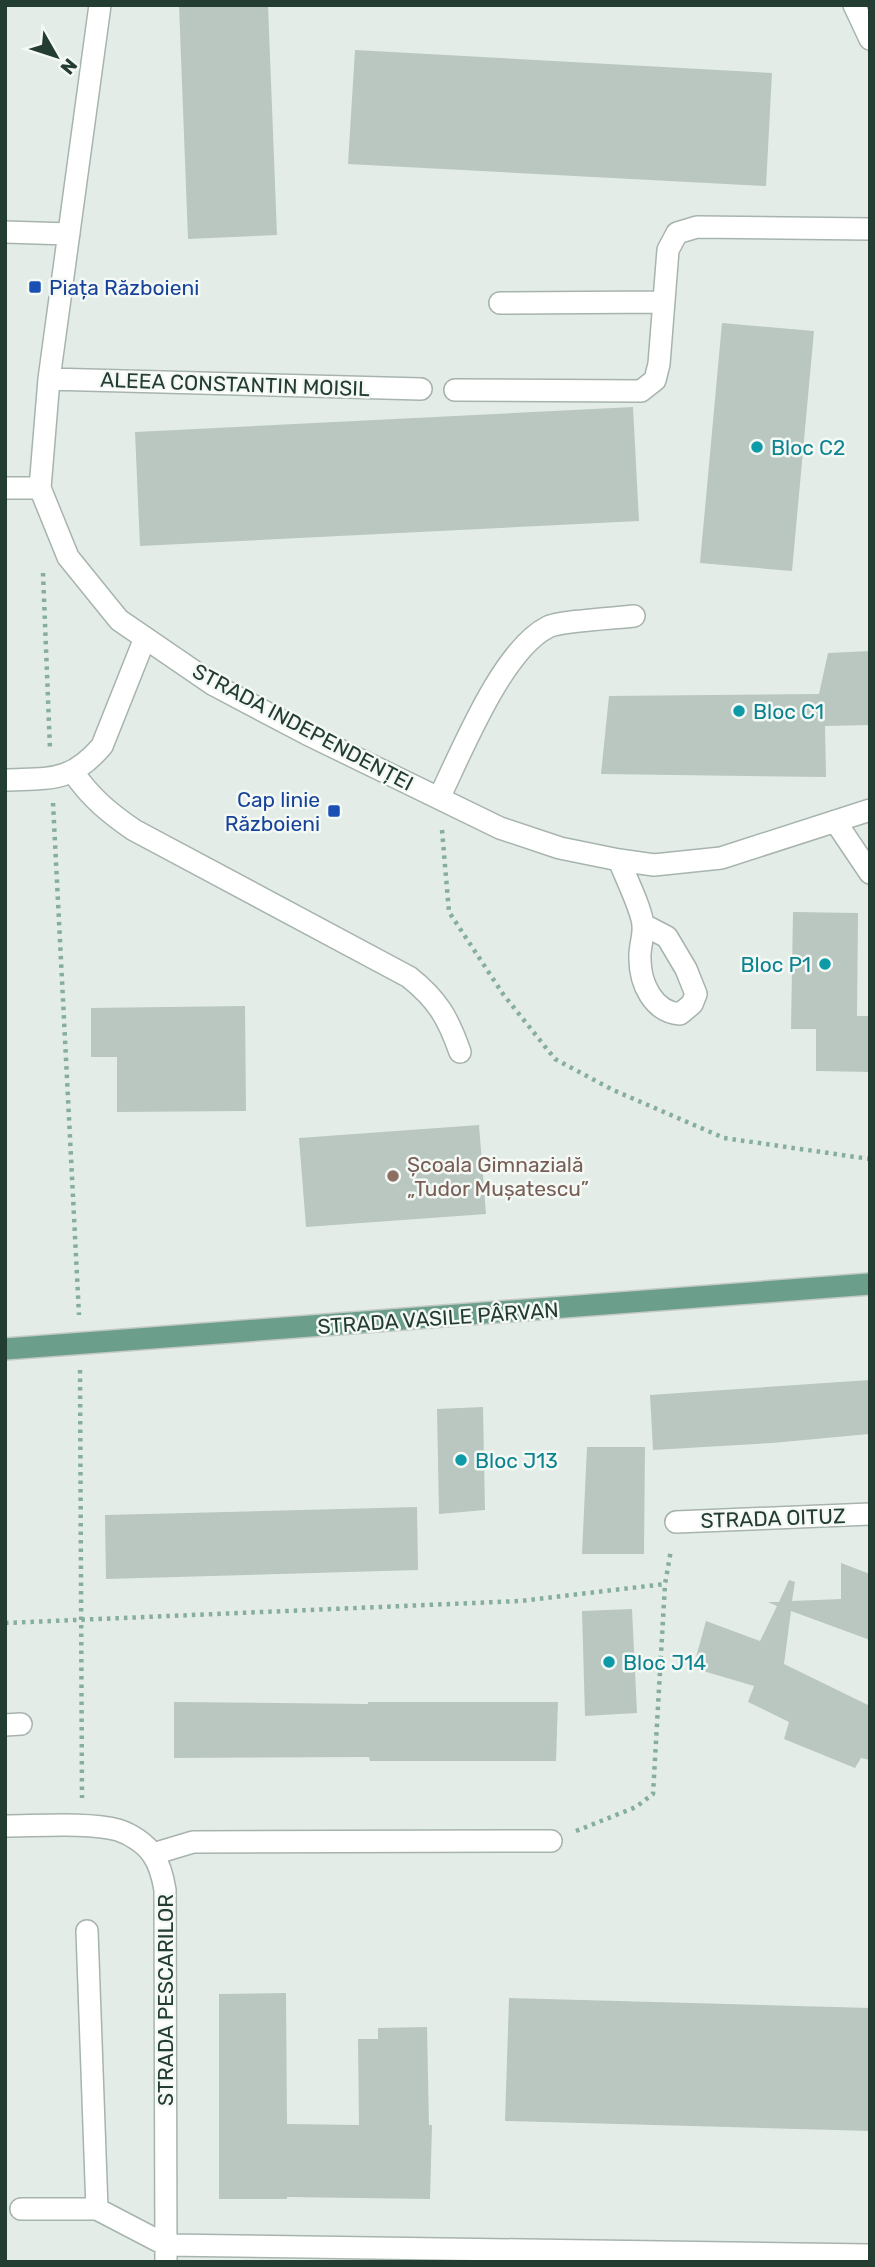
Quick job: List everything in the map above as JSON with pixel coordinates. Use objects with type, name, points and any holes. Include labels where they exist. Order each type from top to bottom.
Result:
[{"type":"main road","name":"STRADA VASILE PÂRVAN","points":[[5,1349],[870,1284]]},
{"type":"street","name":"STRADA INDEPENDENȚEI","points":[[100,5],[49,379],[40,488],[68,557],[119,620],[214,685],[306,734],[500,828],[560,848],[654,865],[721,859],[870,810]]},
{"type":"street","points":[[854,5],[870,39]]},
{"type":"street","points":[[455,390],[640,391],[655,380],[659,364],[668,250],[677,233],[697,227],[870,229]]},
{"type":"street","points":[[5,232],[69,233]]},
{"type":"street","points":[[500,303],[664,302]]},
{"type":"street","name":"ALEEA CONSTANTIN MOISIL","points":[[49,379],[421,389]]},
{"type":"street","points":[[5,488],[40,488]]},
{"type":"street","points":[[439,798],[498,680],[522,647],[550,625],[634,616]]},
{"type":"street","points":[[5,780],[51,778],[73,772],[89,760],[102,746],[145,638]]},
{"type":"street","points":[[73,772],[87,792],[107,812],[134,830],[409,977],[436,1002],[449,1022],[460,1052]]},
{"type":"street","points":[[835,821],[870,873]]},
{"type":"street","points":[[619,860],[644,925]]},
{"type":"street","name":"STRADA OITUZ","points":[[676,1522],[870,1514]]},
{"type":"street","points":[[5,1826],[118,1830],[136,1839],[153,1854],[193,1842],[551,1841]]},
{"type":"street","name":"STRADA PESCARILOR","points":[[153,1854],[162,1873],[165,1890],[166,2253]]},
{"type":"street","points":[[87,1930],[97,2209]]},
{"type":"street","points":[[21,2209],[97,2209],[166,2253],[870,2255]]},
{"type":"path","points":[[42,566],[80,1344],[83,1827]]},
{"type":"path","points":[[439,798],[449,912],[503,994],[555,1059],[613,1090],[724,1138],[870,1159]]},
{"type":"path","points":[[551,1841],[636,1807],[653,1794],[665,1584],[676,1522]]},
{"type":"path","points":[[5,1623],[520,1601],[665,1584]]},
{"type":"building","points":[[179,5],[268,5],[277,235],[188,239]]},
{"type":"building","points":[[355,50],[772,73],[766,186],[348,164]]},
{"type":"building","name":"Bloc C2","points":[[722,323],[814,331],[792,571],[700,563]]},
{"type":"building","points":[[633,407],[639,521],[140,546],[135,432]]},
{"type":"building","name":"Bloc C1","points":[[870,651],[870,725],[825,726],[826,777],[601,774],[609,696],[819,694],[828,653]]},
{"type":"building","name":"Bloc P1","points":[[793,912],[858,913],[857,1016],[870,1016],[870,1072],[816,1071],[816,1029],[791,1029]]},
{"type":"building","points":[[245,1006],[246,1111],[117,1112],[117,1057],[91,1057],[91,1008]]},
{"type":"building","name":"Școala Gimnazială „Tudor Mușatescu”","points":[[479,1125],[486,1214],[306,1227],[299,1138]]},
{"type":"building","points":[[870,1380],[869,1434],[653,1450],[650,1395]]},
{"type":"building","name":"Bloc J13","points":[[483,1407],[485,1510],[439,1514],[437,1409]]},
{"type":"building","points":[[587,1447],[645,1447],[644,1554],[582,1554]]},
{"type":"building","points":[[417,1507],[418,1570],[106,1579],[105,1515]]},
{"type":"building","points":[[841,1563],[870,1574],[870,1640],[791,1611],[784,1664],[870,1706],[870,1760],[861,1758],[855,1768],[784,1739],[789,1722],[748,1702],[754,1686],[693,1668],[706,1621],[760,1641],[777,1606],[768,1602],[779,1602],[789,1580],[795,1582],[792,1601],[841,1599]]},
{"type":"building","name":"Bloc J14","points":[[632,1609],[637,1713],[585,1716],[582,1611]]},
{"type":"building","points":[[174,1702],[558,1702],[556,1761],[370,1761],[369,1757],[174,1758]]},
{"type":"building","points":[[286,1993],[287,2124],[359,2125],[358,2039],[378,2039],[378,2028],[427,2027],[429,2125],[432,2125],[430,2199],[219,2199],[219,1994]]},
{"type":"building","points":[[509,1998],[870,2008],[870,2131],[505,2121]]},
{"type":"place","name":"Piața Războieni","points":[[35,287]]},
{"type":"place","name":"Bloc C2","points":[[757,447]]},
{"type":"place","name":"Bloc C1","points":[[739,711]]},
{"type":"place","name":"Cap linie Războieni","points":[[334,811]]},
{"type":"place","name":"Bloc P1","points":[[825,964]]},
{"type":"place","name":"Școala Gimnazială „Tudor Mușatescu”","points":[[393,1176]]},
{"type":"place","name":"Bloc J13","points":[[461,1460]]},
{"type":"place","name":"Bloc J14","points":[[609,1662]]}]
